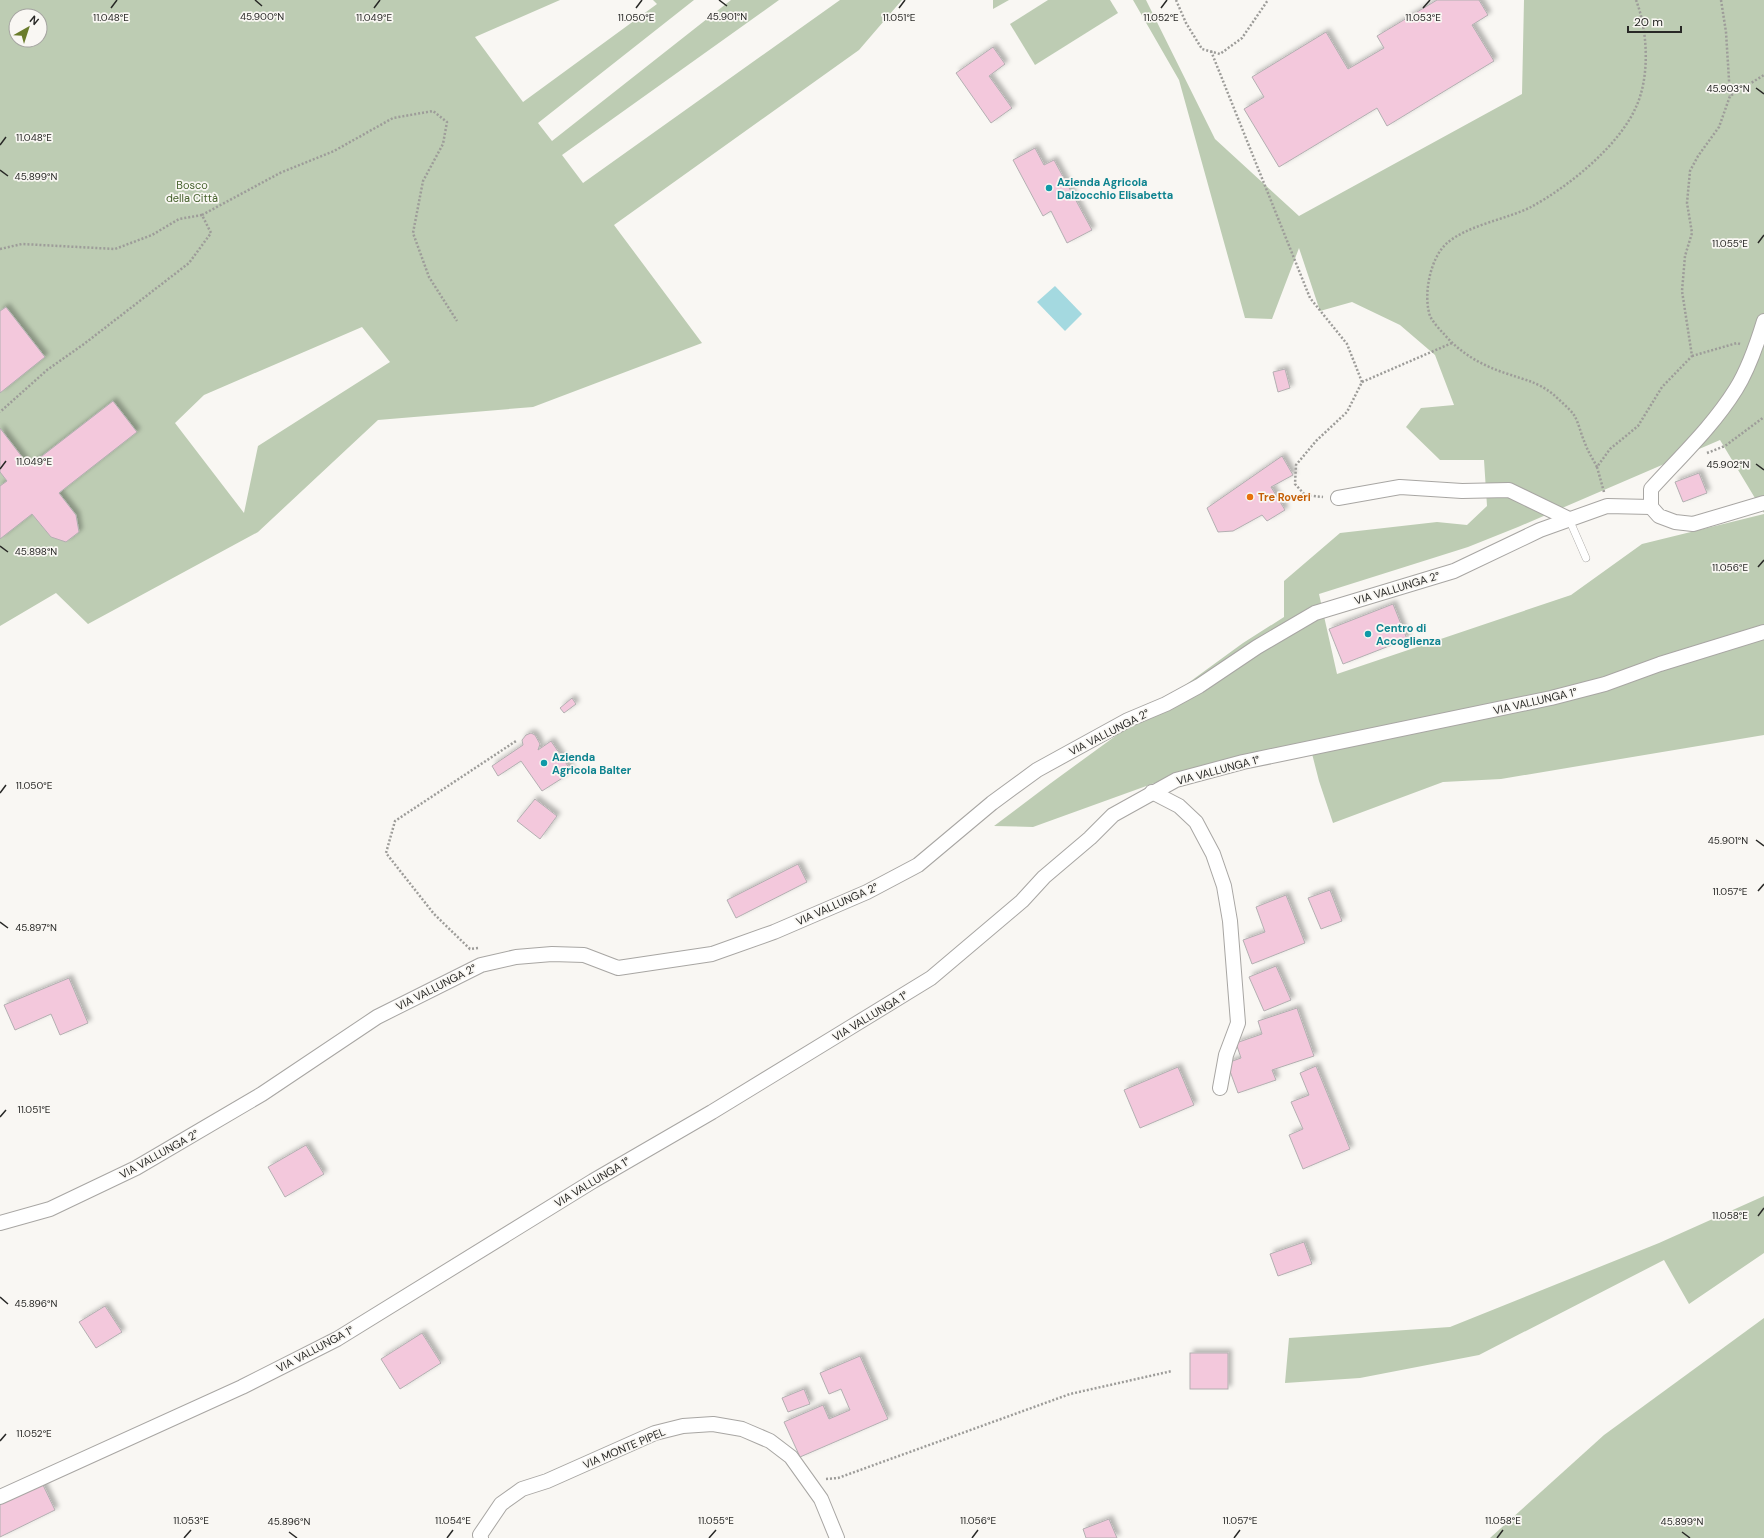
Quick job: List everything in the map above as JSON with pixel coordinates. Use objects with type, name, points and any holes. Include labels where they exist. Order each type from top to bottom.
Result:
[{"type":"street","points":[[1764,321],[1755,350],[1737,388],[1707,429],[1651,489],[1651,507],[1659,516],[1675,522],[1693,524],[1764,503]]},
{"type":"street","points":[[1338,498],[1400,487],[1462,491],[1509,490],[1569,519]]},
{"type":"street","name":"VIA VALLUNGA 2°","points":[[0,1223],[50,1209],[136,1168],[262,1094],[377,1017],[481,965],[516,957],[552,954],[584,955],[618,968],[712,954],[774,932],[867,892],[918,866],[992,803],[1037,770],[1128,720],[1166,704],[1199,686],[1257,647],[1315,613],[1454,571],[1540,530],[1607,506],[1651,507]]},
{"type":"street","name":"VIA VALLUNGA 1°","points":[[0,1497],[242,1387],[337,1339],[593,1181],[718,1108],[931,978],[1022,901],[1044,877],[1090,838],[1113,815],[1176,780],[1243,762],[1551,698],[1605,684],[1660,664],[1764,632]]},
{"type":"street","points":[[1152,792],[1179,806],[1196,822],[1213,854],[1224,886],[1230,921],[1238,1023],[1226,1055],[1220,1088]]},
{"type":"street","name":"VIA MONTE PIPEL","points":[[481,1538],[480,1535],[501,1504],[522,1489],[554,1478],[655,1433],[683,1426],[713,1424],[742,1429],[770,1441],[791,1457],[821,1499],[837,1538]]},
{"type":"lane","points":[[1569,519],[1586,558]]},
{"type":"path","points":[[1176,0],[1186,23],[1202,49],[1220,54],[1242,38],[1268,0]]},
{"type":"path","points":[[1607,506],[1597,467],[1585,444],[1574,415],[1554,395],[1535,382],[1507,374],[1485,365],[1464,354],[1452,343],[1430,316],[1427,300],[1428,280],[1435,260],[1446,244],[1473,228],[1507,218],[1531,207],[1548,196],[1589,166],[1621,130],[1636,107],[1644,78],[1644,28],[1636,0]]},
{"type":"path","points":[[1692,356],[1682,291],[1685,256],[1692,233],[1687,203],[1690,171],[1698,156],[1719,127],[1730,96],[1726,32],[1720,0]]},
{"type":"path","points":[[1211,52],[1310,298],[1347,344],[1362,382]]},
{"type":"path","points":[[1730,96],[1764,75]]},
{"type":"path","points":[[0,249],[22,244],[115,249],[152,235],[179,219],[202,215],[280,173],[334,151],[393,118],[433,111],[447,122],[443,144],[424,182],[413,233],[429,277],[457,321]]},
{"type":"path","points":[[0,412],[47,370],[95,336],[190,263],[211,233],[202,215]]},
{"type":"path","points":[[1338,498],[1305,496],[1295,484],[1296,465],[1316,441],[1347,412],[1362,382],[1452,343]]},
{"type":"path","points":[[1597,467],[1610,449],[1638,426],[1662,387],[1692,356],[1737,343],[1755,350]]},
{"type":"path","points":[[1705,454],[1725,446],[1764,417]]},
{"type":"path","points":[[478,948],[470,949],[434,914],[386,853],[395,820],[516,741]]},
{"type":"path","points":[[808,1482],[838,1478],[1070,1394],[1172,1371]]},
{"type":"green space","name":"Bosco della Città","points":[[0,0],[560,0],[475,37],[523,102],[657,4],[653,0],[694,0],[538,123],[552,141],[731,0],[779,0],[562,155],[583,183],[840,0],[902,0],[859,50],[614,225],[702,343],[533,407],[378,420],[258,532],[88,624],[56,593],[0,626]],"holes":[[[362,327],[390,362],[258,446],[244,513],[175,423],[204,395]]]},
{"type":"green space","points":[[993,0],[1009,0],[993,9]]},
{"type":"green space","points":[[1048,0],[1110,0],[1118,13],[1035,65],[1010,24]]},
{"type":"green space","points":[[1133,0],[1146,0],[1215,139],[1299,216],[1522,94],[1524,0],[1764,0],[1764,513],[1720,440],[1468,547],[1319,594],[1337,674],[1571,595],[1642,544],[1764,514],[1764,735],[1501,779],[1443,782],[1333,823],[1319,781],[1309,742],[1174,776],[1033,827],[994,826],[1243,643],[1284,617],[1284,581],[1340,533],[1437,522],[1467,525],[1487,506],[1484,460],[1440,460],[1406,427],[1421,408],[1454,405],[1435,355],[1400,325],[1352,302],[1320,311],[1299,248],[1272,319],[1245,318],[1179,80]]},
{"type":"green space","points":[[1764,1196],[1764,1253],[1689,1304],[1664,1260],[1479,1355],[1360,1378],[1285,1383],[1289,1338],[1450,1327],[1659,1243]]},
{"type":"green space","points":[[1764,1318],[1764,1538],[1490,1538],[1604,1435]]},
{"type":"water","points":[[1055,286],[1082,314],[1065,331],[1037,302]]},
{"type":"building","points":[[1437,0],[1479,0],[1488,15],[1472,25],[1494,61],[1387,126],[1377,108],[1279,167],[1244,109],[1264,97],[1252,77],[1326,32],[1348,69],[1384,48],[1377,36]]},
{"type":"building","points":[[993,47],[1005,64],[989,76],[1012,108],[991,123],[956,73]]},
{"type":"building","name":"Azienda Agricola Dalzocchio Elisabetta","points":[[1035,148],[1044,165],[1054,160],[1092,230],[1067,243],[1051,211],[1043,216],[1013,160]]},
{"type":"building","points":[[6,307],[45,357],[0,393],[0,311]]},
{"type":"building","points":[[1285,369],[1290,388],[1278,392],[1273,372]]},
{"type":"building","points":[[113,401],[137,432],[59,493],[76,515],[79,532],[66,542],[51,537],[32,514],[0,539],[0,486],[7,481],[0,472],[0,428],[29,466]]},
{"type":"building","name":"Tre Roveri","points":[[1282,456],[1293,475],[1271,487],[1285,510],[1267,521],[1262,515],[1233,531],[1218,532],[1207,508]]},
{"type":"building","points":[[1699,473],[1707,493],[1683,502],[1675,482]]},
{"type":"building","name":"Centro di Accoglienza","points":[[1393,604],[1407,639],[1343,664],[1329,629]]},
{"type":"building","points":[[572,698],[576,704],[564,713],[560,708]]},
{"type":"building","name":"Azienda Agricola Balter","points":[[531,733],[535,735],[540,744],[538,750],[551,741],[572,772],[542,791],[521,761],[498,776],[492,766],[523,745],[522,740],[526,735]]},
{"type":"building","points":[[535,799],[557,816],[540,839],[517,821]]},
{"type":"building","points":[[798,864],[807,882],[736,918],[727,900]]},
{"type":"building","points":[[1330,890],[1342,921],[1321,929],[1308,898]]},
{"type":"building","points":[[1286,895],[1305,943],[1252,964],[1243,940],[1265,932],[1256,907]]},
{"type":"building","points":[[1276,966],[1291,1000],[1264,1011],[1249,977]]},
{"type":"building","points":[[69,978],[88,1023],[60,1035],[51,1014],[15,1030],[4,1005]]},
{"type":"building","points":[[1297,1008],[1314,1056],[1272,1070],[1276,1080],[1238,1093],[1227,1063],[1241,1058],[1236,1043],[1262,1034],[1258,1021]]},
{"type":"building","points":[[1316,1066],[1350,1149],[1303,1169],[1289,1135],[1303,1129],[1291,1102],[1309,1095],[1300,1073]]},
{"type":"building","points":[[1178,1067],[1194,1105],[1140,1128],[1124,1090]]},
{"type":"building","points":[[306,1145],[324,1174],[285,1197],[268,1167]]},
{"type":"building","points":[[1304,1242],[1312,1264],[1278,1276],[1270,1254]]},
{"type":"building","points":[[105,1306],[122,1332],[96,1348],[79,1322]]},
{"type":"building","points":[[422,1333],[441,1363],[400,1389],[381,1359]]},
{"type":"building","points":[[1190,1353],[1228,1353],[1228,1389],[1190,1389]]},
{"type":"building","points":[[860,1356],[888,1419],[800,1457],[784,1422],[823,1405],[829,1419],[850,1410],[841,1389],[829,1394],[820,1373]]},
{"type":"building","points":[[804,1389],[810,1404],[788,1412],[782,1398]]},
{"type":"building","points":[[42,1483],[55,1510],[0,1537],[0,1504]]},
{"type":"building","points":[[1109,1519],[1117,1538],[1086,1538],[1083,1529]]},
{"type":"place","name":"Azienda Agricola Dalzocchio Elisabetta","points":[[1049,188]]},
{"type":"place","name":"Tre Roveri","points":[[1250,497]]},
{"type":"place","name":"Centro di Accoglienza","points":[[1368,634]]},
{"type":"place","name":"Azienda Agricola Balter","points":[[544,763]]}]
